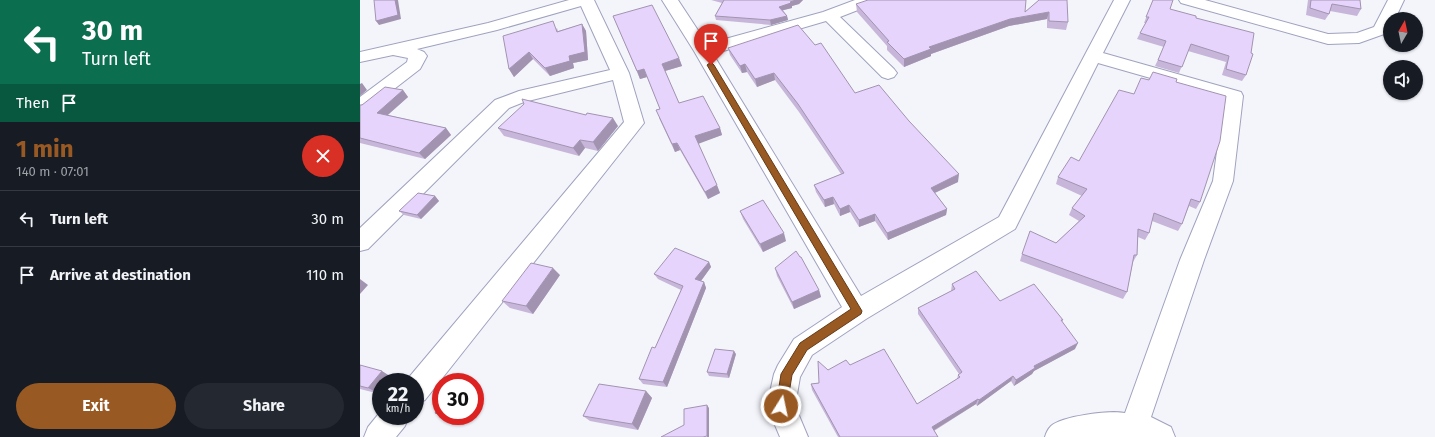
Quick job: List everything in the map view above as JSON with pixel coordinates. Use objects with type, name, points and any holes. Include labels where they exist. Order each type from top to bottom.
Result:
[{"type":"street","points":[[360,57],[491,28],[586,0],[620,73],[634,123],[424,380]]},
{"type":"street","points":[[670,0],[703,51],[857,311]]},
{"type":"street","points":[[703,51],[829,15],[870,0]]},
{"type":"street","points":[[794,437],[781,406],[787,374],[803,347],[857,311],[1007,223],[1122,0]]},
{"type":"street","points":[[1187,0],[1328,39],[1359,38],[1381,30],[1396,0]]},
{"type":"street","points":[[829,15],[888,73]]},
{"type":"street","points":[[360,106],[414,65],[418,56],[410,52],[395,50]]},
{"type":"street","points":[[1093,56],[1234,96],[1223,181],[1192,260],[1133,428]]},
{"type":"street","points":[[360,242],[502,104],[519,96],[620,73]]},
{"type":"street","points":[[1059,437],[1066,432],[1116,424],[1153,432],[1161,437]]},
{"type":"street","points":[[378,437],[388,425]]},
{"type":"building","points":[[374,0],[395,0],[398,15],[376,21]]},
{"type":"building","points":[[724,0],[796,0],[779,7],[787,16],[770,20],[715,16]]},
{"type":"building","points":[[868,0],[1026,0],[1025,12],[1039,0],[1067,0],[1068,22],[1049,21],[1049,12],[1010,19],[929,47],[931,49],[904,59],[887,42],[889,41],[856,4]]},
{"type":"building","points":[[1153,0],[1173,0],[1170,9],[1196,16],[1196,18],[1254,33],[1251,53],[1253,54],[1246,75],[1226,69],[1229,56],[1191,44],[1182,67],[1158,60],[1166,41],[1140,33],[1149,17],[1146,17]]},
{"type":"building","points":[[1311,0],[1360,0],[1361,9],[1332,4],[1329,14],[1310,8]]},
{"type":"building","points":[[652,5],[679,58],[662,64],[679,103],[703,96],[720,128],[695,136],[717,185],[705,192],[677,143],[672,144],[656,110],[660,109],[644,69],[637,71],[613,16]]},
{"type":"building","points":[[553,21],[557,32],[582,24],[585,52],[569,56],[570,61],[545,68],[529,52],[509,69],[503,36]]},
{"type":"building","points":[[798,25],[815,45],[821,43],[855,93],[879,85],[909,121],[959,174],[931,188],[947,209],[887,233],[875,214],[859,220],[849,205],[840,209],[833,197],[824,200],[814,185],[844,173],[798,104],[774,73],[755,79],[745,64],[740,66],[728,48]]},
{"type":"building","points":[[1153,72],[1177,79],[1176,82],[1226,96],[1220,141],[1200,202],[1191,199],[1182,224],[1154,213],[1149,233],[1138,229],[1137,255],[1134,255],[1127,292],[1022,254],[1030,231],[1056,243],[1085,216],[1072,208],[1087,189],[1058,177],[1071,157],[1079,161],[1119,90],[1134,94],[1141,78],[1149,80]]},
{"type":"building","points":[[385,87],[403,90],[377,113],[446,128],[419,153],[360,138],[360,105]]},
{"type":"building","points":[[522,99],[586,115],[587,113],[613,118],[593,142],[580,140],[573,148],[498,128],[524,104]]},
{"type":"building","points":[[418,193],[435,196],[417,215],[399,211]]},
{"type":"building","points":[[763,200],[784,233],[760,244],[740,211]]},
{"type":"building","points":[[675,248],[709,262],[695,279],[704,282],[663,382],[639,379],[652,347],[655,348],[683,286],[654,274]]},
{"type":"building","points":[[796,251],[801,257],[819,290],[792,302],[775,268]]},
{"type":"building","points":[[531,263],[553,268],[526,306],[502,301]]},
{"type":"building","points":[[976,271],[1000,301],[1034,284],[1063,320],[1061,320],[1078,343],[1034,366],[1035,368],[1016,380],[1013,376],[979,400],[978,399],[932,427],[938,437],[840,437],[811,384],[819,383],[818,361],[828,370],[846,360],[850,365],[884,349],[917,404],[960,377],[958,375],[962,372],[918,308],[955,289],[952,284]]},
{"type":"building","points":[[715,349],[734,351],[727,374],[707,372]]},
{"type":"building","points":[[360,365],[382,371],[380,373],[372,373],[372,383],[368,388],[360,386]]},
{"type":"building","points":[[599,384],[646,391],[632,424],[583,416]]},
{"type":"building","points":[[707,405],[707,436],[661,437],[684,425],[684,409]]},
{"type":"route","points":[[711,65],[857,311],[803,347],[787,374],[781,406]]}]
